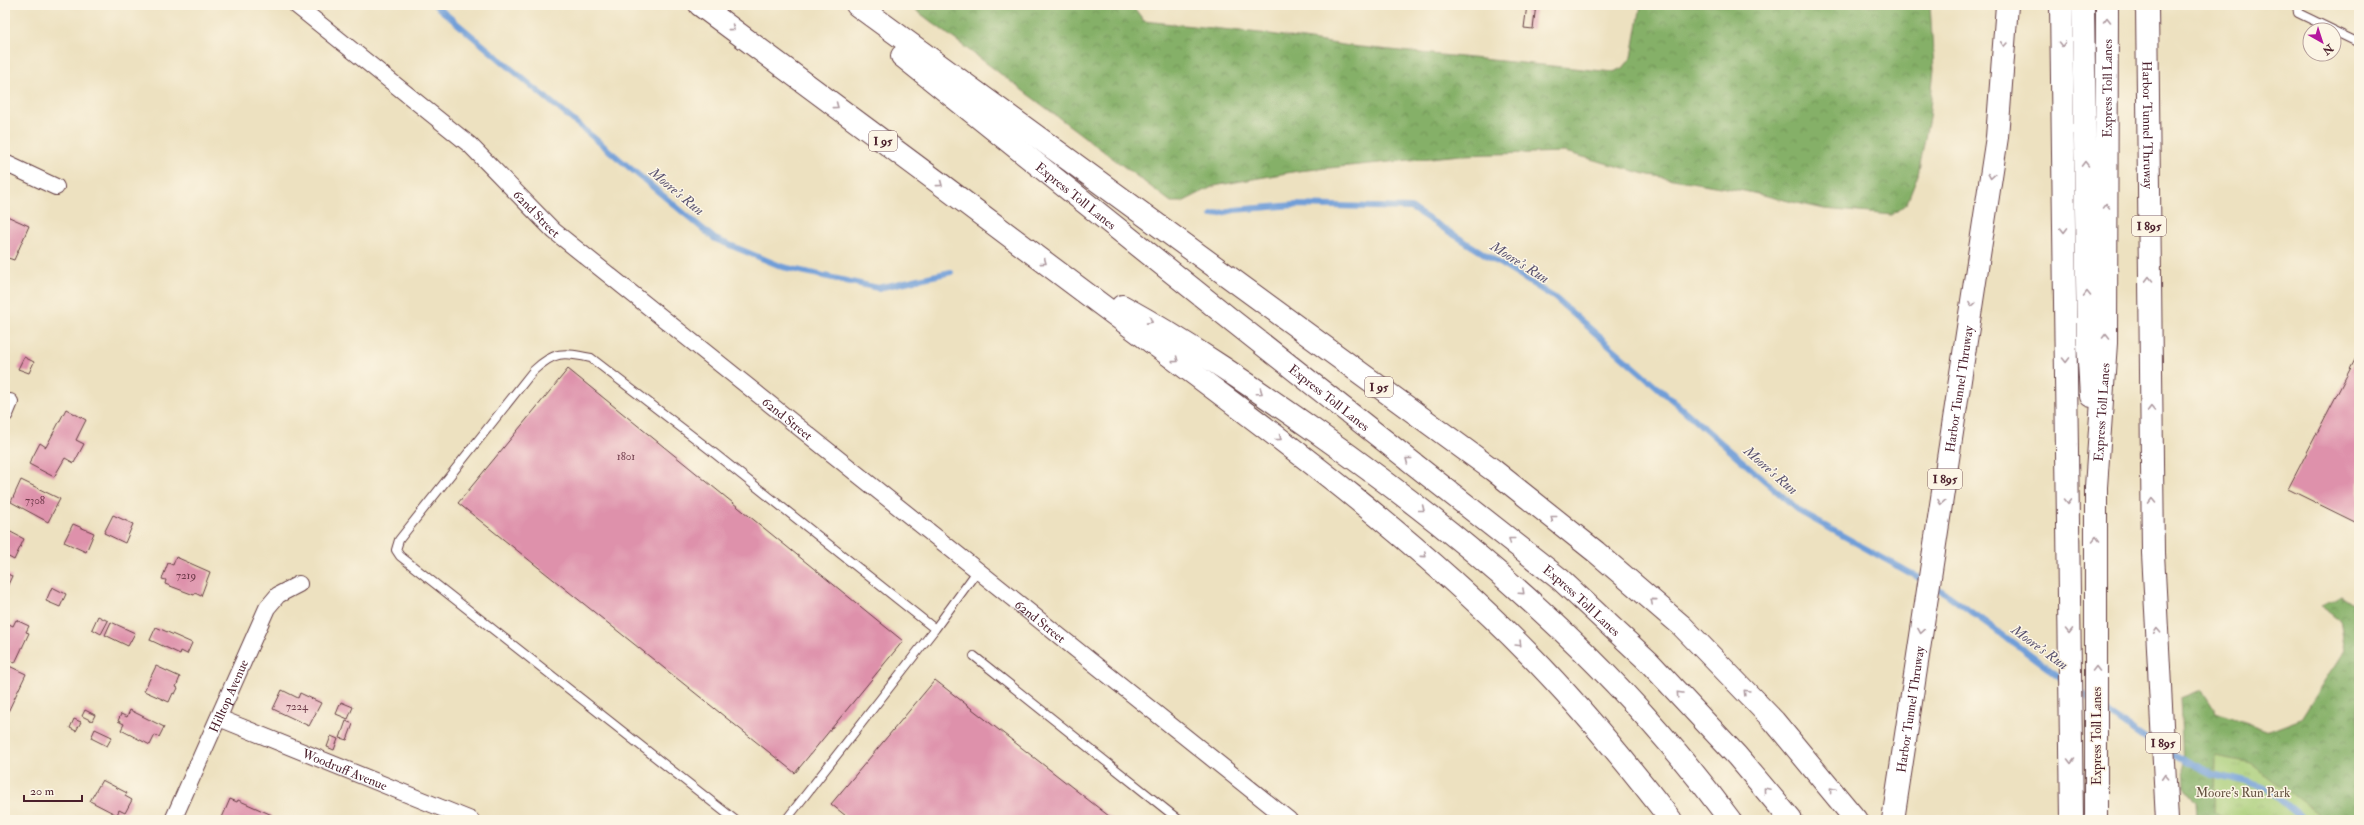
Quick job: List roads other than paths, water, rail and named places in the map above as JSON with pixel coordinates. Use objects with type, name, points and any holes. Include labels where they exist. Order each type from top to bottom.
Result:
[{"type":"highway","name":"I 95","points":[[700,5],[1295,450],[1430,560],[1532,656],[1580,709],[1672,820]]},
{"type":"highway","name":"Express Toll Lanes","points":[[839,5],[1229,318],[1561,580],[1649,662],[1737,756],[1791,820]]},
{"type":"highway","name":"I 95","points":[[857,5],[1493,470],[1596,552],[1693,637],[1774,721],[1856,820]]},
{"type":"highway","name":"Harbor Tunnel Thruway","points":[[1893,820],[1996,137],[2007,5]]},
{"type":"highway","name":"Express Toll Lanes","points":[[2061,5],[2072,820]]},
{"type":"highway","points":[[2083,5],[2088,344],[2096,487]]},
{"type":"highway","name":"Express Toll Lanes","points":[[2096,820],[2096,487],[2106,343],[2107,5]]},
{"type":"highway","name":"Harbor Tunnel Thruway","points":[[2147,5],[2152,552],[2167,818]]},
{"type":"highway","points":[[1066,278],[1171,333],[1211,358],[1371,470],[1481,556],[1534,603],[1616,685],[1659,732],[1730,820]]},
{"type":"street","name":"62nd Street","points":[[296,5],[470,145],[554,231],[1289,820]]},
{"type":"street","points":[[5,163],[56,187]]},
{"type":"street","name":"Hilltop Avenue","points":[[173,820],[267,608],[278,595],[298,584]]},
{"type":"street","name":"Woodruff Avenue","points":[[218,718],[471,820]]},
{"type":"lane","points":[[2297,5],[2298,13],[2317,22]]},
{"type":"lane","points":[[2342,34],[2359,43]]},
{"type":"lane","points":[[735,820],[396,550],[399,540],[533,371],[550,356],[569,355],[591,358],[709,449],[935,629]]},
{"type":"lane","points":[[786,820],[935,629],[978,570]]},
{"type":"lane","points":[[974,656],[1179,820]]},
{"type":"waterway","name":"Moore's Run","points":[[435,5],[715,239],[783,267],[878,288],[951,272]]},
{"type":"waterway","name":"Moore's Run","points":[[1212,215],[1234,210],[1295,205],[1411,208],[1555,298],[1802,513],[1926,582]]},
{"type":"waterway","name":"Moore's Run","points":[[1934,586],[2064,680]]},
{"type":"waterway","name":"Moore's Run","points":[[2075,688],[2092,700]]},
{"type":"waterway","name":"Moore's Run","points":[[2101,707],[2158,747]]},
{"type":"waterway","name":"Moore's Run","points":[[2169,752],[2213,774],[2265,787],[2304,820]]},
{"type":"park label","name":"Moore's Run Park","points":[[2243,792]]}]
